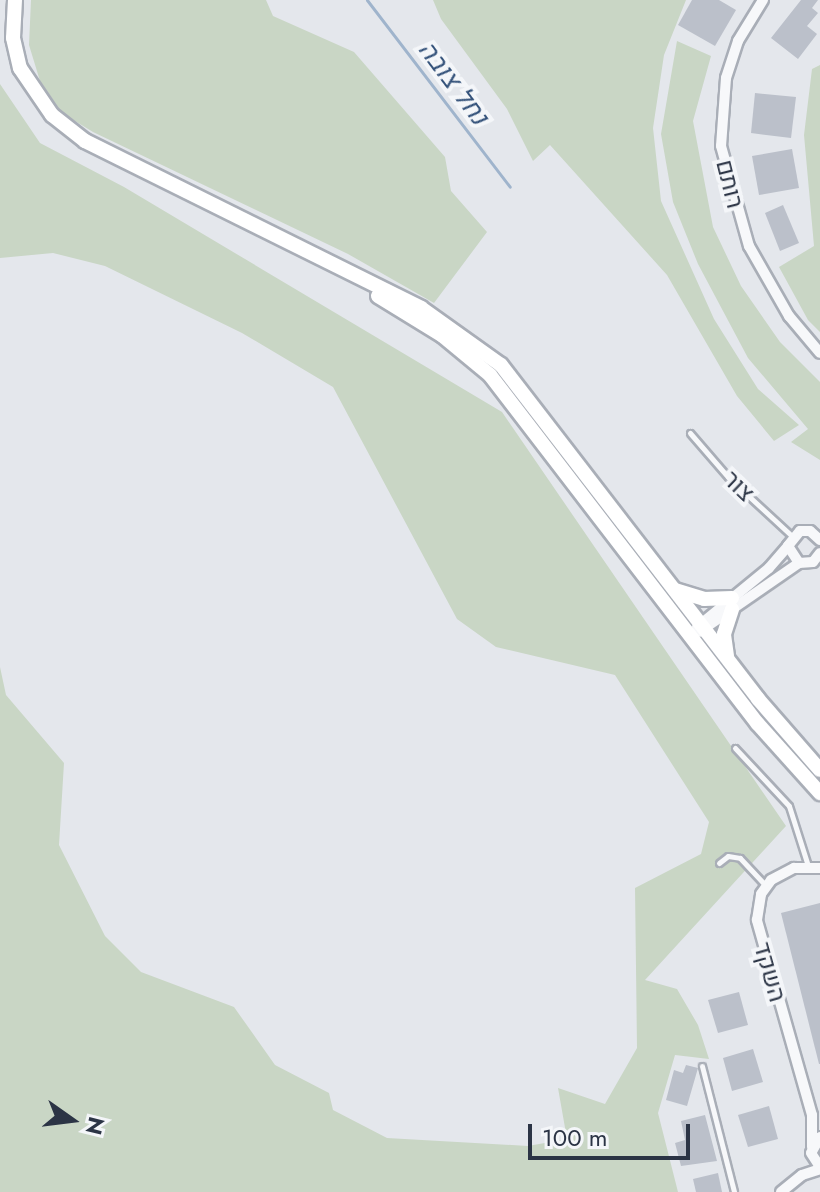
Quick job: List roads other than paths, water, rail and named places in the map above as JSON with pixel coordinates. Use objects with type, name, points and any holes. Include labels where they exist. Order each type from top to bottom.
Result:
[{"type":"main road","points":[[15,0],[13,38],[20,68],[52,115],[109,154],[293,242],[421,308],[501,365],[729,661],[820,770]]},
{"type":"main road","points":[[293,242],[443,336],[490,375],[758,724],[820,793]]},
{"type":"main road","points":[[675,590],[732,603],[724,634],[729,661]]},
{"type":"street","name":"רותם","points":[[763,0],[738,41],[726,78],[721,146],[749,246],[789,316],[820,353]]},
{"type":"street","points":[[732,603],[800,531],[818,531]]},
{"type":"street","points":[[790,541],[799,563]]},
{"type":"street","points":[[690,636],[732,603],[799,563],[819,558]]},
{"type":"street","points":[[766,886],[782,873],[814,867]]},
{"type":"street","name":"השקד","points":[[766,886],[757,908],[759,932],[812,1115],[811,1150]]},
{"type":"street","name":"השקד","points":[[812,1115],[820,1124]]},
{"type":"street","points":[[792,1182],[820,1137]]},
{"type":"street","points":[[781,1192],[792,1182],[820,1168],[811,1150]]},
{"type":"lane","name":"צור","points":[[690,433],[790,541]]},
{"type":"lane","points":[[735,748],[789,806],[814,867]]},
{"type":"lane","points":[[719,863],[728,856],[740,858],[766,886]]},
{"type":"lane","points":[[702,1066],[734,1192]]},
{"type":"waterway","name":"נחל צובה","points":[[367,0],[510,187]]}]
